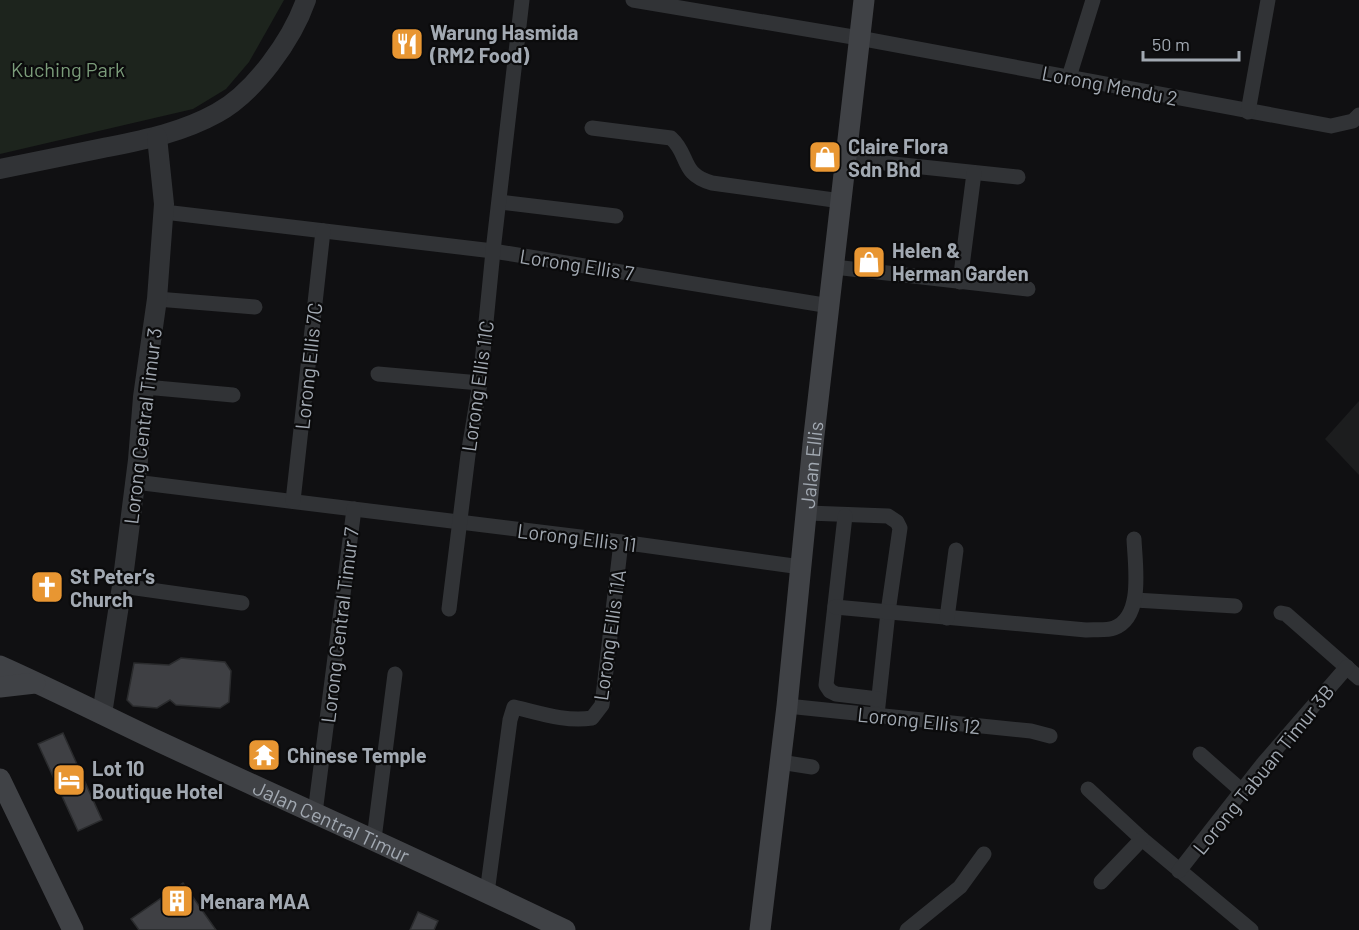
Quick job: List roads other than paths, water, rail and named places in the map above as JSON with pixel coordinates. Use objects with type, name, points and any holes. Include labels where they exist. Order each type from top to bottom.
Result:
[{"type":"main road","name":"Jalan Ellis","points":[[760,930],[787,706],[808,513],[813,444],[864,0]]},
{"type":"main road","name":"Jalan Central Timur","points":[[0,666],[374,839],[564,930]]},
{"type":"main road","points":[[0,687],[37,682]]},
{"type":"main road","points":[[0,779],[73,930]]},
{"type":"street","points":[[0,169],[157,137],[190,126],[219,112],[252,85],[281,51],[306,0]]},
{"type":"street","name":"Lorong Ellis 11C","points":[[449,609],[480,383],[522,0]]},
{"type":"street","name":"Lorong Mendu 2","points":[[633,0],[859,38],[1332,126],[1353,121],[1359,116]]},
{"type":"street","points":[[1069,77],[1093,0]]},
{"type":"street","points":[[1248,112],[1268,0]]},
{"type":"street","points":[[592,128],[671,138],[677,144],[692,172],[699,179],[712,183],[841,201]]},
{"type":"street","name":"Lorong Central Timur 3","points":[[102,714],[122,586],[143,397],[158,299],[164,212],[157,137]]},
{"type":"street","points":[[846,159],[1018,177]]},
{"type":"street","points":[[960,282],[974,173]]},
{"type":"street","points":[[500,202],[616,216]]},
{"type":"street","name":"Lorong Ellis 7","points":[[164,212],[493,251],[830,306]]},
{"type":"street","name":"Lorong Ellis 7C","points":[[293,501],[323,231]]},
{"type":"street","points":[[834,267],[1028,289]]},
{"type":"street","points":[[158,299],[255,307]]},
{"type":"street","points":[[378,374],[480,383]]},
{"type":"street","points":[[145,387],[234,395]]},
{"type":"street","name":"Lorong Ellis 11","points":[[135,482],[621,542],[801,567]]},
{"type":"street","name":"Lorong Central Timur 7","points":[[315,813],[354,509]]},
{"type":"street","points":[[808,513],[888,516],[897,522],[900,528],[877,715]]},
{"type":"street","points":[[844,516],[826,685],[836,694],[878,699]]},
{"type":"street","points":[[835,608],[1017,622],[1086,630],[1113,628],[1127,620],[1135,600],[1134,539]]},
{"type":"street","name":"Lorong Ellis 11A","points":[[487,893],[510,720],[514,707],[564,719],[580,720],[592,718],[602,705],[621,542]]},
{"type":"street","points":[[947,618],[956,550]]},
{"type":"street","points":[[122,586],[242,603]]},
{"type":"street","points":[[1135,600],[1235,606]]},
{"type":"street","points":[[1281,613],[1286,614],[1359,678]]},
{"type":"street","name":"Lorong Tabuan Timur 3B","points":[[1179,871],[1242,791],[1347,667]]},
{"type":"street","points":[[374,839],[395,674]]},
{"type":"street","name":"Lorong Ellis 12","points":[[787,706],[1031,731],[1050,736]]},
{"type":"street","points":[[1200,754],[1242,791]]},
{"type":"street","points":[[780,762],[812,767]]},
{"type":"street","points":[[1088,789],[1179,871],[1251,930]]},
{"type":"street","points":[[1101,882],[1142,838]]},
{"type":"street","points":[[907,930],[960,887],[984,854]]},
{"type":"place","name":"Warung Hasmida (RM2 Food)","points":[[407,44]]},
{"type":"place","name":"Claire Flora Sdn Bhd","points":[[825,157]]},
{"type":"place","name":"Helen & Herman Garden","points":[[869,262]]},
{"type":"place","name":"St Peter’s Church","points":[[47,587]]},
{"type":"place","name":"Chinese Temple","points":[[264,755]]},
{"type":"place","name":"Lot 10 Boutique Hotel","points":[[69,780]]},
{"type":"place","name":"Menara MAA","points":[[177,901]]},
{"type":"park label","name":"Kuching Park","points":[[68,69]]}]
